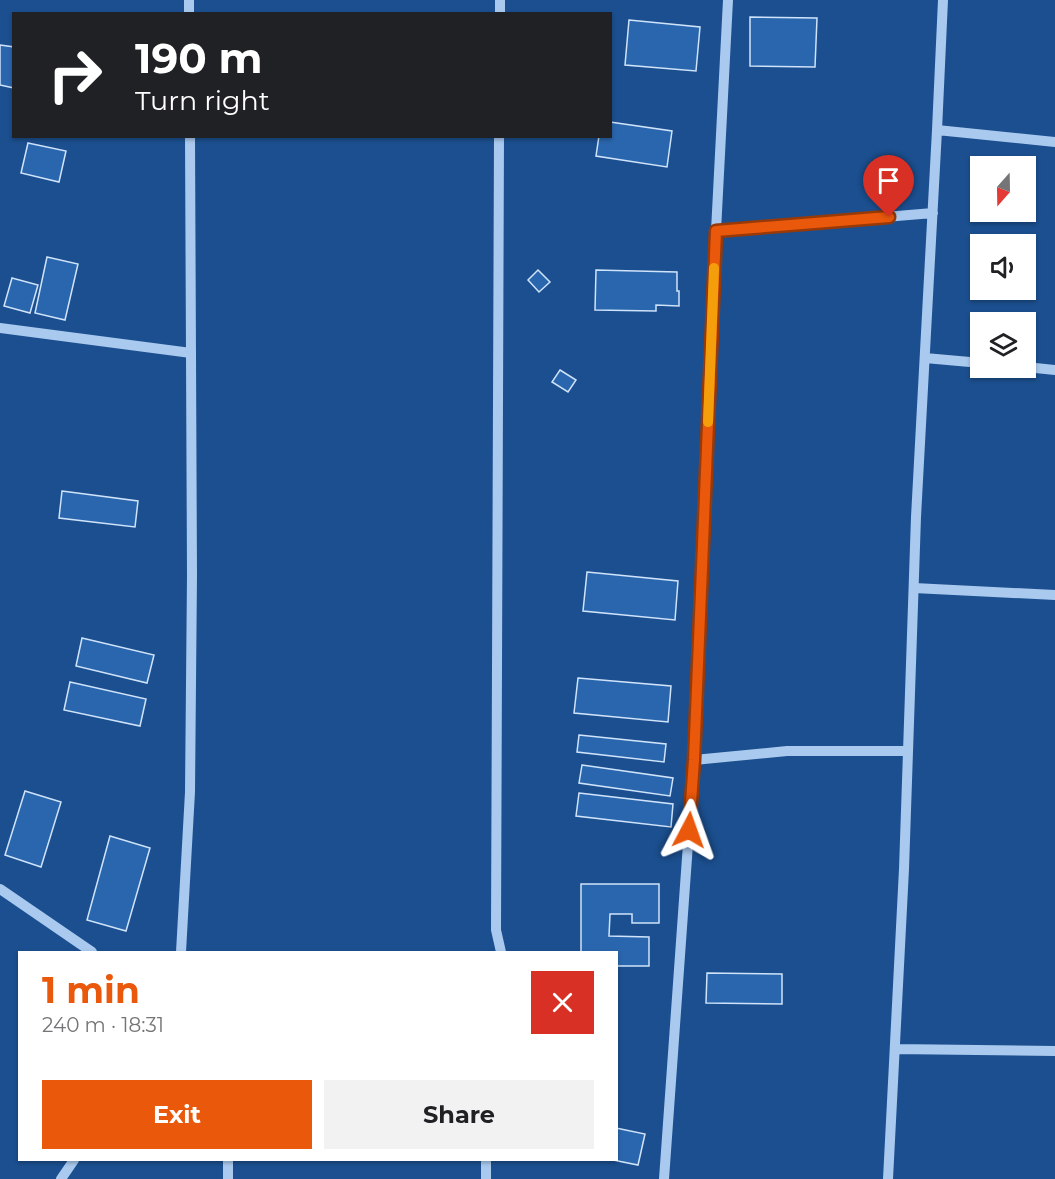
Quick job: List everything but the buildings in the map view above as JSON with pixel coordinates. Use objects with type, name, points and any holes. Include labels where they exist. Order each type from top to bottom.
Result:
[{"type":"street","points":[[664,1179],[694,760],[728,0]]},
{"type":"street","points":[[888,1179],[904,868],[916,517],[943,0]]},
{"type":"street","points":[[937,130],[1055,142]]},
{"type":"street","points":[[181,951],[190,792],[192,586],[190,138]]},
{"type":"street","points":[[499,138],[496,930],[501,951]]},
{"type":"street","points":[[716,231],[933,213]]},
{"type":"street","points":[[0,328],[190,353]]},
{"type":"street","points":[[925,358],[970,362]]},
{"type":"street","points":[[1036,368],[1055,370]]},
{"type":"street","points":[[914,588],[1055,595]]},
{"type":"street","points":[[694,760],[787,751],[908,751]]},
{"type":"street","points":[[0,889],[91,951]]},
{"type":"street","points":[[895,1049],[1055,1051]]},
{"type":"street","points":[[61,1179],[73,1161]]},
{"type":"street","points":[[228,1161],[228,1179]]},
{"type":"street","points":[[486,1161],[486,1179]]},
{"type":"slow traffic","points":[[708,422],[714,268]]},
{"type":"route","points":[[689,830],[694,760],[716,231],[889,217]]}]
